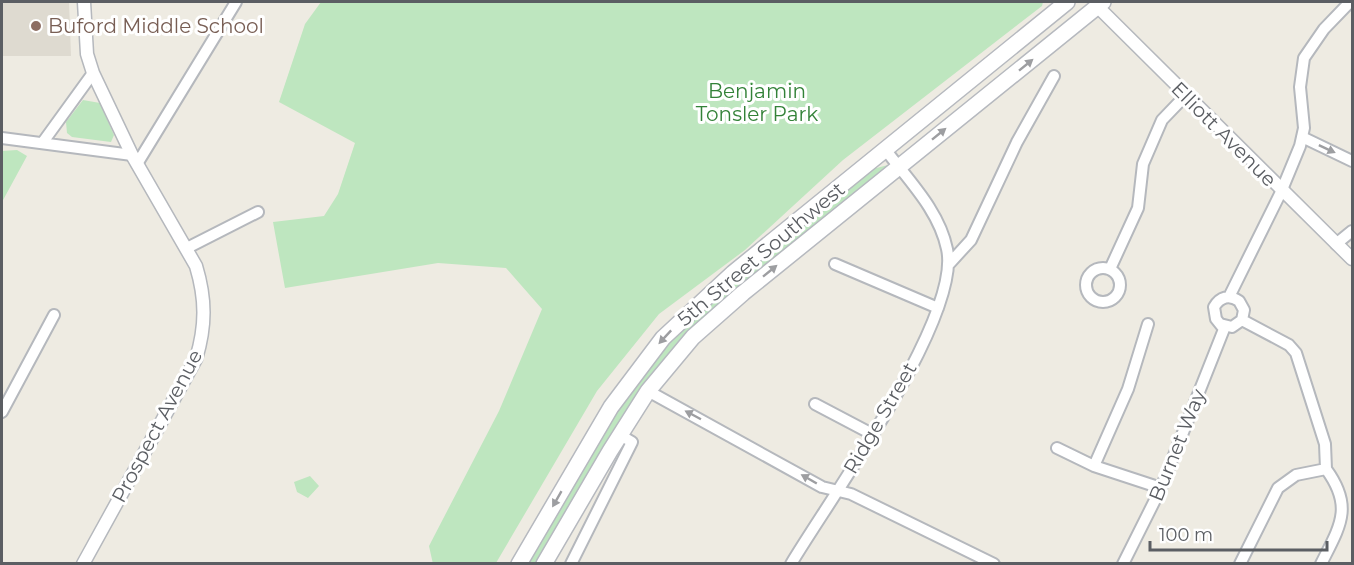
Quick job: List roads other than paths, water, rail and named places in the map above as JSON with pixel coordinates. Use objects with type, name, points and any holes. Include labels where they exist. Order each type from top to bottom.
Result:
[{"type":"main road","name":"5th Street Southwest","points":[[519,564],[611,407],[663,338],[733,273],[1067,2]]},
{"type":"main road","name":"5th Street Southwest","points":[[544,564],[648,392],[693,337],[743,293],[1097,3]]},
{"type":"street","name":"Prospect Avenue","points":[[83,564],[196,359],[205,321],[205,302],[196,266],[134,159],[93,73],[87,54],[84,2]]},
{"type":"street","points":[[2,138],[43,142],[134,159],[236,2]]},
{"type":"street","points":[[1242,320],[1232,327],[1220,324],[1216,320],[1215,307],[1218,302],[1229,297],[1281,192],[1302,137],[1300,87],[1304,58],[1324,29],[1350,2]]},
{"type":"street","name":"Elliott Avenue","points":[[1097,3],[1281,192],[1296,203],[1353,260]]},
{"type":"street","points":[[43,142],[93,73]]},
{"type":"street","points":[[949,264],[971,240],[1017,142],[1054,76]]},
{"type":"street","points":[[1110,269],[1138,208],[1143,164],[1158,129],[1162,120],[1186,95]]},
{"type":"street","points":[[1302,137],[1353,161]]},
{"type":"street","name":"Ridge Street","points":[[791,564],[872,434],[912,364],[946,287],[949,264],[944,233],[935,215],[885,149]]},
{"type":"street","points":[[187,248],[258,212]]},
{"type":"street","points":[[1336,244],[1353,231]]},
{"type":"street","points":[[835,264],[938,308]]},
{"type":"street","points":[[1229,297],[1242,304],[1242,320]]},
{"type":"street","points":[[2,412],[54,315]]},
{"type":"street","points":[[1242,320],[1290,345],[1296,353],[1325,444],[1326,469],[1338,487],[1344,508],[1341,524],[1321,564]]},
{"type":"street","points":[[1094,466],[1128,389],[1148,324]]},
{"type":"street","name":"Burnet Way","points":[[1123,564],[1161,488],[1224,329],[1220,324]]},
{"type":"street","points":[[648,392],[738,439],[822,487],[851,494],[994,564]]},
{"type":"street","points":[[815,404],[872,434]]},
{"type":"street","points":[[571,564],[632,442],[620,435]]},
{"type":"street","points":[[1058,448],[1094,466],[1161,488]]},
{"type":"street","points":[[1240,564],[1278,488],[1296,475],[1326,469]]},
{"type":"street","points":[[564,529],[582,539]]},
{"type":"place","name":"Buford Middle School","points":[[36,26]]},
{"type":"park label","name":"Benjamin Tonsler Park","points":[[757,102]]}]
